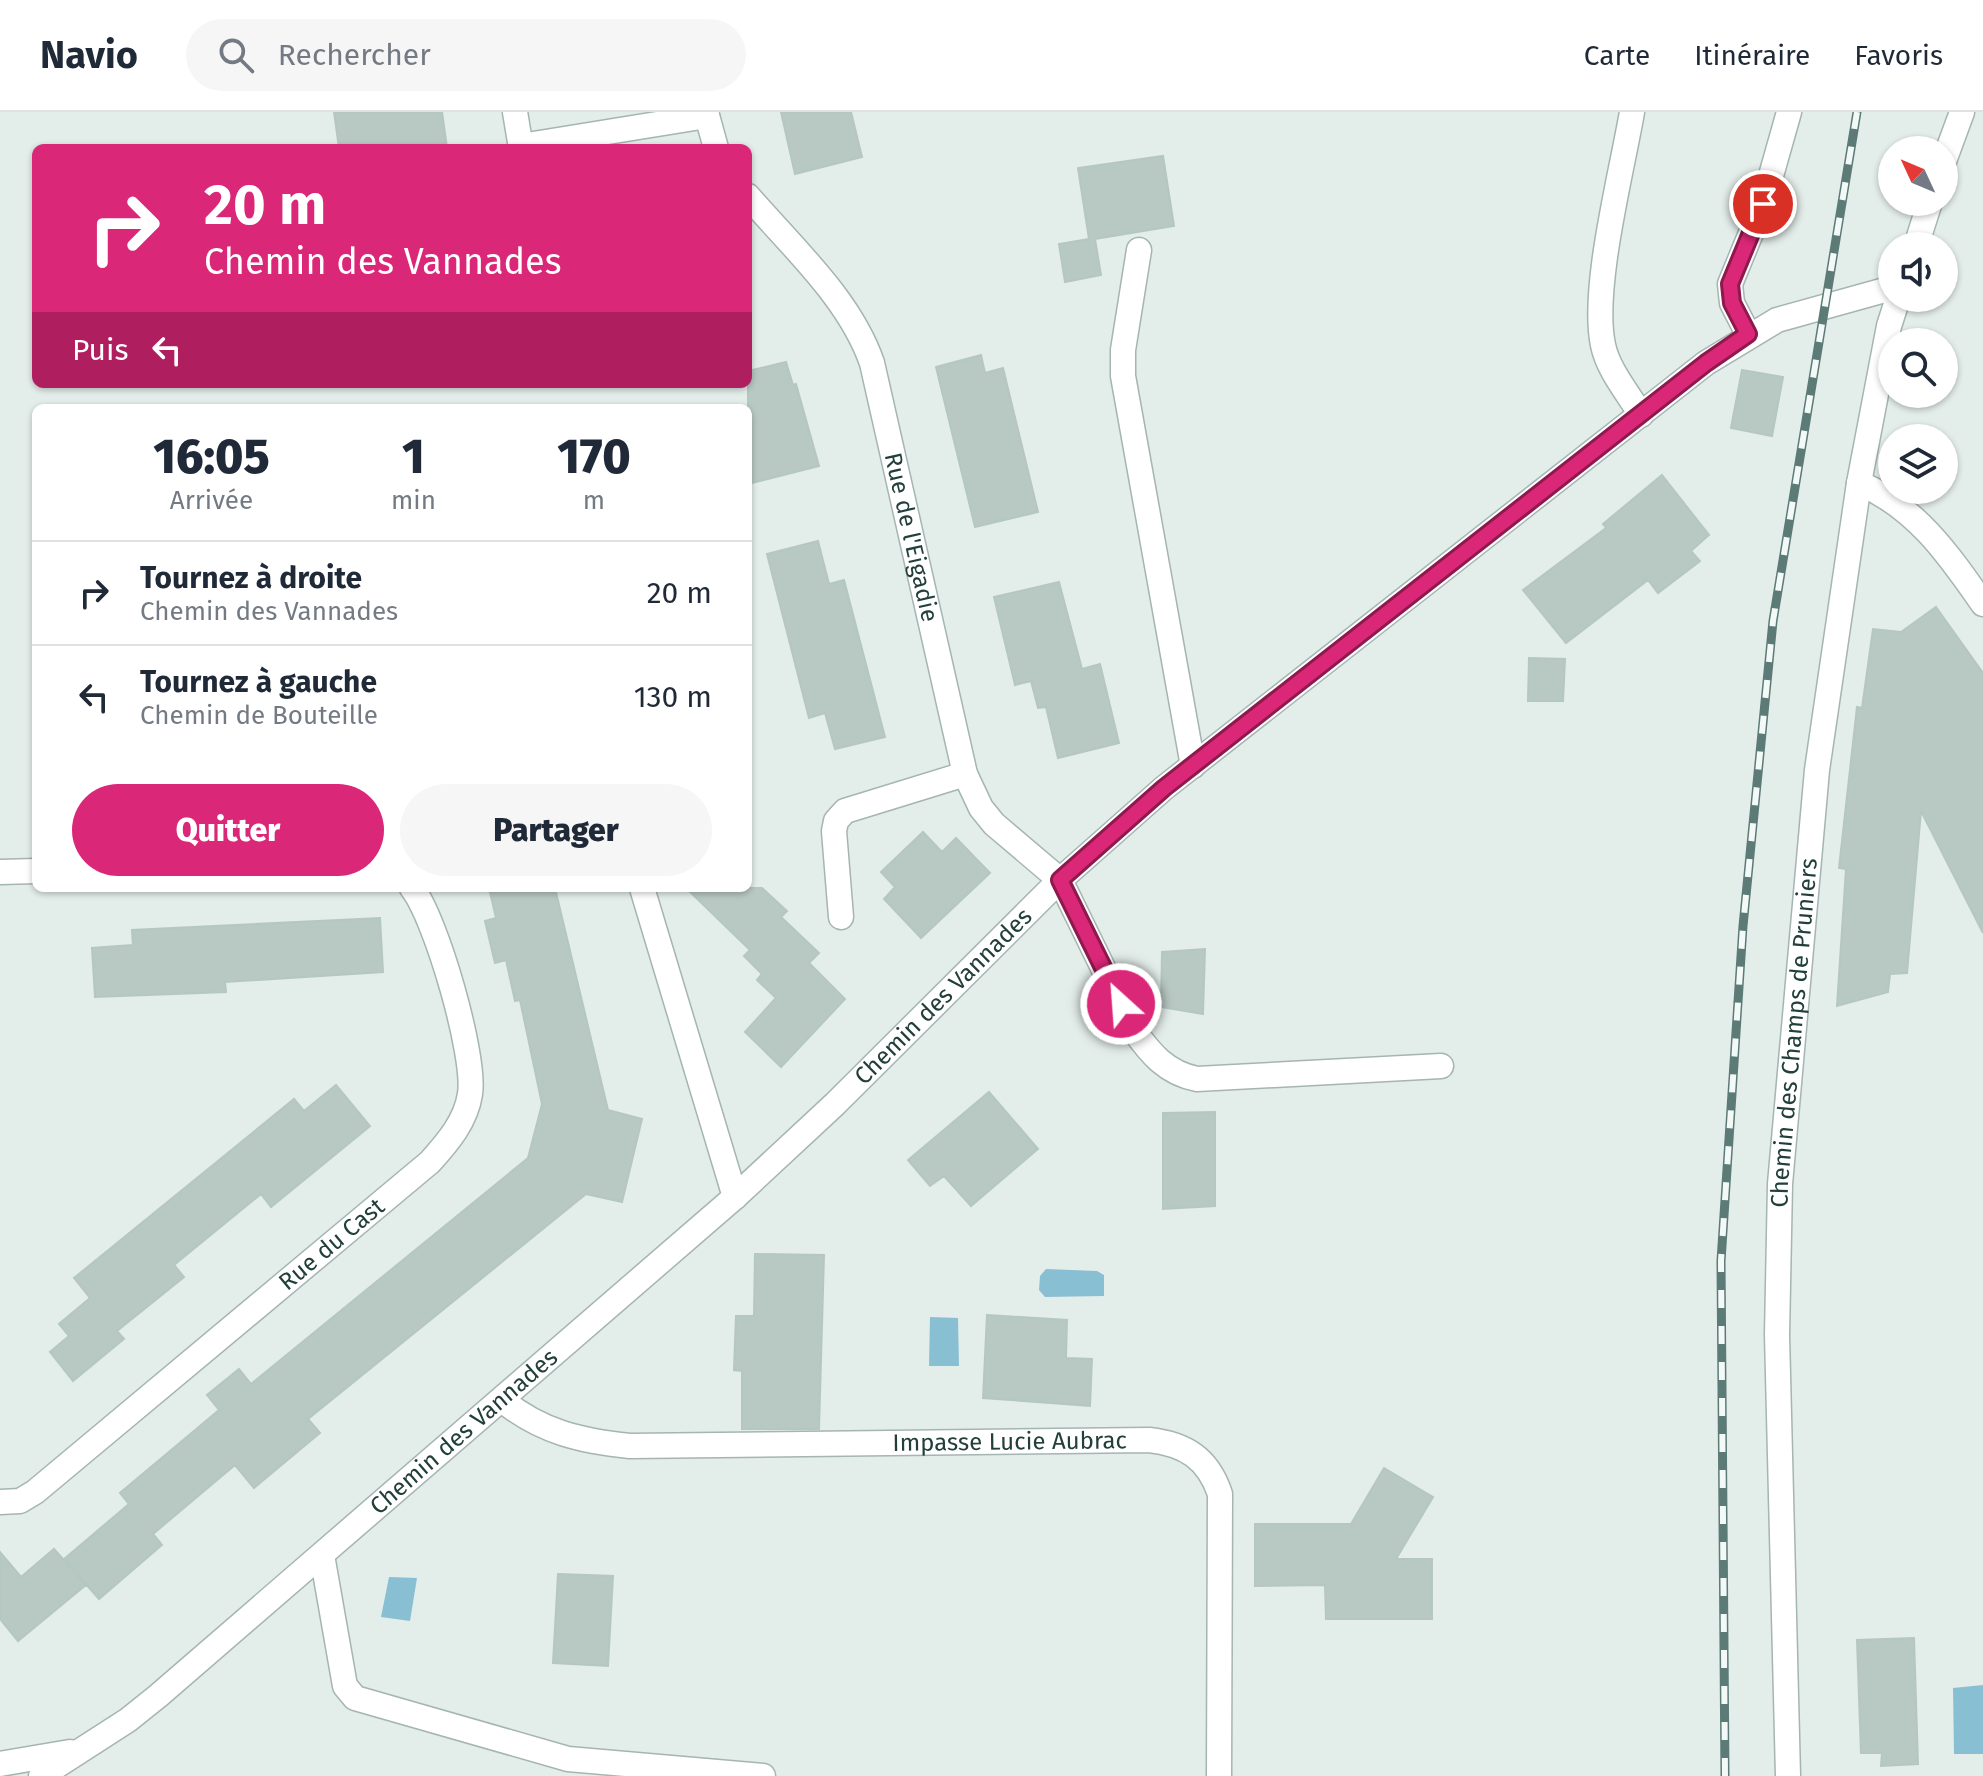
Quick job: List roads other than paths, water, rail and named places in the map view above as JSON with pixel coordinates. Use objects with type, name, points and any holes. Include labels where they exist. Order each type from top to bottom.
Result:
[{"type":"street","points":[[515,112],[520,144]]},
{"type":"street","points":[[1632,112],[1607,255],[1601,332],[1609,362],[1641,415]]},
{"type":"street","points":[[1748,334],[1732,303],[1730,284],[1763,204],[1789,112]]},
{"type":"street","points":[[1953,136],[1962,112]]},
{"type":"street","points":[[538,144],[707,114],[715,144]]},
{"type":"street","name":"Rue de l'Eigadie","points":[[752,201],[846,310],[863,336],[872,363],[965,774],[981,808],[994,824],[1060,880]]},
{"type":"street","points":[[1139,250],[1123,350],[1123,376],[1193,766]]},
{"type":"street","name":"Chemin des Vannades","points":[[41,1776],[137,1713],[735,1197],[835,1104],[1060,880],[1193,766],[1706,363],[1748,334],[1777,320],[1878,291]]},
{"type":"street","name":"Chemin des Champs de Pruniers","points":[[1788,1776],[1777,1335],[1780,1184],[1817,770],[1859,483],[1894,312]]},
{"type":"street","points":[[1859,483],[1881,492],[1924,527],[1947,553],[1983,604]]},
{"type":"street","points":[[841,917],[834,831],[845,811],[965,774]]},
{"type":"street","points":[[0,872],[32,871]]},
{"type":"street","points":[[1060,880],[1133,1029],[1155,1057],[1180,1076],[1197,1079],[1441,1066]]},
{"type":"street","name":"Rue du Cast","points":[[0,1502],[20,1501],[35,1492],[430,1162],[447,1143],[468,1101],[471,1072],[468,1050],[430,920],[414,892]]},
{"type":"street","points":[[643,892],[735,1197]]},
{"type":"street","name":"Impasse Lucie Aubrac","points":[[502,1400],[525,1418],[553,1431],[595,1442],[630,1446],[1149,1440],[1186,1448],[1208,1470],[1220,1494],[1219,1776]]},
{"type":"street","points":[[322,1555],[345,1686],[355,1698],[568,1759],[763,1776]]},
{"type":"street","name":"Chemin des Vannades","points":[[0,1764],[80,1750]]},
{"type":"water","points":[[1046,1269],[1097,1271],[1104,1275],[1104,1296],[1045,1297],[1039,1290],[1040,1276]]},
{"type":"water","points":[[930,1317],[958,1318],[959,1366],[929,1366]]},
{"type":"water","points":[[389,1577],[417,1578],[410,1621],[381,1617]]},
{"type":"water","points":[[1983,1685],[1983,1754],[1954,1754],[1953,1688]]},
{"type":"railway","points":[[1725,1776],[1721,1261],[1743,926],[1773,621],[1857,112]]}]
